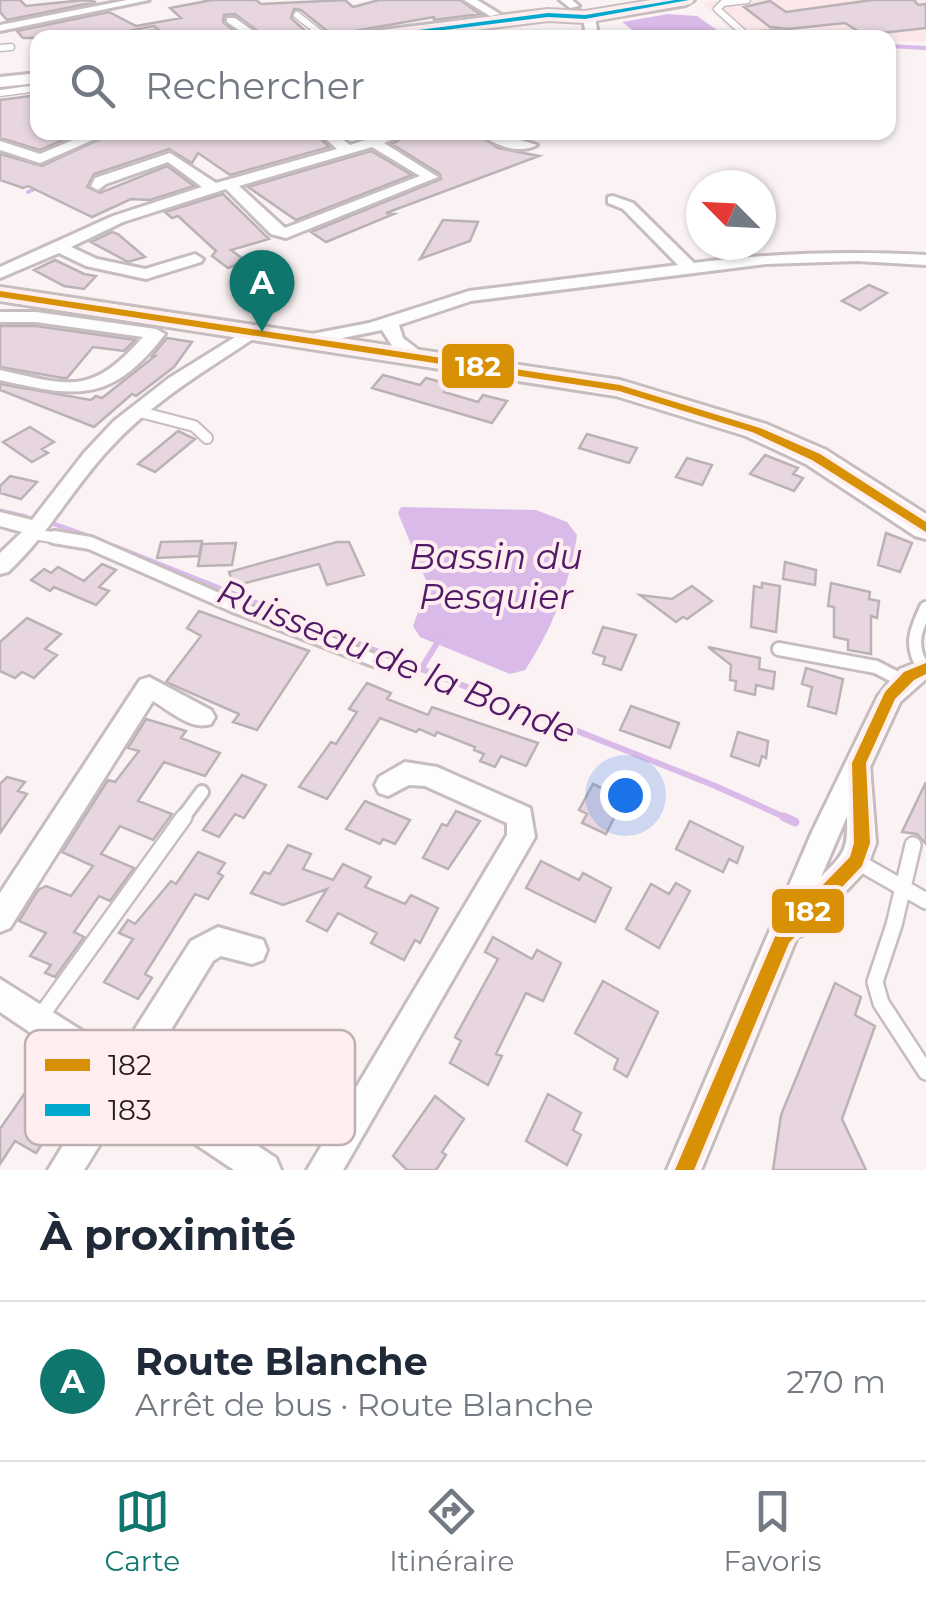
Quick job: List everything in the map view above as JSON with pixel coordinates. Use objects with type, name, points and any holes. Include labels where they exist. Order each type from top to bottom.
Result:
[{"type":"street","points":[[0,28],[144,0]]},
{"type":"street","points":[[469,0],[494,14]]},
{"type":"street","points":[[419,30],[667,0]]},
{"type":"street","points":[[578,11],[683,0]]},
{"type":"street","points":[[231,20],[246,30]]},
{"type":"street","points":[[0,82],[30,79]]},
{"type":"street","points":[[0,145],[40,159],[86,140]]},
{"type":"street","points":[[334,140],[348,151]]},
{"type":"street","points":[[0,276],[114,220],[221,186],[296,171],[382,140]]},
{"type":"street","points":[[500,140],[530,144]]},
{"type":"street","points":[[98,186],[170,157],[221,186],[276,231],[286,233],[430,177],[374,143]]},
{"type":"street","points":[[613,200],[628,206],[691,268]]},
{"type":"street","points":[[59,247],[92,264],[146,274],[194,258]]},
{"type":"street","points":[[0,294],[312,340],[372,335],[470,296],[814,256],[926,260]]},
{"type":"street","points":[[0,317],[36,317],[156,334],[138,356],[90,390],[73,391],[0,375]]},
{"type":"street","points":[[0,566],[36,532],[104,442],[180,379],[253,331]]},
{"type":"street","points":[[372,335],[416,355],[620,388],[756,430],[816,457],[926,528]]},
{"type":"street","points":[[0,518],[36,532]]},
{"type":"street","points":[[684,1170],[821,844],[890,696],[918,673]]},
{"type":"street","points":[[0,918],[150,688],[202,717]]},
{"type":"street","points":[[784,938],[856,861],[862,843],[859,763]]},
{"type":"street","points":[[355,1118],[521,837],[520,816],[443,782],[405,773],[388,784]]},
{"type":"street","points":[[821,844],[837,866],[856,861]]},
{"type":"street","points":[[152,1030],[202,952],[218,941],[252,950]]},
{"type":"street","points":[[0,994],[53,1030]]},
{"type":"street","points":[[66,1170],[81,1145]]},
{"type":"street","points":[[227,1145],[264,1170]]},
{"type":"street","points":[[324,1170],[339,1145]]},
{"type":"lane","points":[[740,30],[717,9],[723,3],[747,0]]},
{"type":"lane","points":[[297,14],[316,30]]},
{"type":"lane","points":[[0,48],[11,47]]},
{"type":"lane","points":[[0,93],[30,89]]},
{"type":"lane","points":[[140,412],[194,426],[206,438]]},
{"type":"lane","points":[[36,532],[90,543],[234,606],[374,660]]},
{"type":"lane","points":[[779,649],[918,673],[912,637],[926,608]]},
{"type":"lane","points":[[38,1020],[202,792]]},
{"type":"lane","points":[[912,845],[875,982],[881,1003],[926,1072]]},
{"type":"lane","points":[[856,861],[926,901]]},
{"type":"shaded area","points":[[926,0],[926,42],[896,41],[896,30],[731,30],[702,3]]},
{"type":"water","points":[[668,14],[697,16],[717,30],[632,30],[622,22]]},
{"type":"water","name":"Bassin du Pesquier","points":[[401,507],[536,510],[567,522],[577,535],[558,606],[525,670],[510,674],[420,637],[413,626],[428,585],[398,513]]},
{"type":"building","points":[[0,0],[20,0],[26,6],[96,2],[7,20],[0,12]]},
{"type":"building","points":[[212,0],[256,0],[261,4],[345,0],[353,7],[379,0],[460,0],[480,14],[434,17],[360,30],[326,30],[301,10],[294,9],[291,18],[304,30],[256,30],[235,14],[224,15],[223,22],[233,30],[159,30],[154,26],[134,30],[30,30],[30,38],[23,38],[17,31],[109,12],[136,26],[181,18],[170,8]]},
{"type":"building","points":[[872,0],[914,0],[918,5],[926,4],[926,28],[856,30],[845,23],[770,27],[744,7],[770,1],[786,12]]},
{"type":"building","points":[[30,96],[30,140],[63,140],[40,150],[0,138],[0,100]]},
{"type":"building","points":[[98,140],[322,140],[329,147],[230,175],[198,153],[192,163],[169,149],[94,174],[87,187],[100,193],[167,166],[194,186],[150,200],[131,199],[92,217],[28,186],[23,188],[0,180],[0,154],[42,166]]},
{"type":"building","points":[[399,140],[486,140],[498,148],[539,156],[386,213],[394,214],[326,242],[311,232],[441,179],[440,174],[392,144]]},
{"type":"building","points":[[371,151],[412,175],[296,220],[248,187]]},
{"type":"building","points":[[223,194],[269,239],[231,250],[246,261],[228,268],[212,256],[216,251],[178,216],[172,218],[165,212]]},
{"type":"building","points":[[443,220],[478,222],[470,241],[420,259]]},
{"type":"building","points":[[112,232],[145,257],[128,262],[91,242]]},
{"type":"building","points":[[55,260],[96,276],[84,289],[64,286],[34,270]]},
{"type":"building","points":[[869,285],[887,293],[860,310],[842,301]]},
{"type":"building","points":[[0,326],[36,326],[135,340],[124,351],[93,347],[63,378],[0,367]]},
{"type":"building","points":[[167,338],[192,342],[174,367],[136,396],[132,394],[94,427],[0,390],[0,384],[91,400],[96,396],[102,398],[155,356]]},
{"type":"building","points":[[383,375],[420,385],[426,378],[449,384],[444,392],[478,402],[483,395],[507,401],[492,423],[372,388]]},
{"type":"building","points":[[30,427],[54,442],[42,449],[48,453],[32,462],[3,442]]},
{"type":"building","points":[[178,431],[195,439],[155,472],[138,464]]},
{"type":"building","points":[[587,434],[637,448],[629,463],[579,448]]},
{"type":"building","points":[[765,455],[798,468],[793,474],[803,478],[794,491],[750,474]]},
{"type":"building","points":[[687,458],[712,465],[702,485],[676,477]]},
{"type":"building","points":[[10,476],[37,482],[21,499],[0,493],[0,486]]},
{"type":"building","points":[[886,533],[912,543],[900,572],[878,565]]},
{"type":"building","points":[[202,541],[199,556],[157,558],[161,542]]},
{"type":"building","points":[[349,542],[364,575],[327,585],[319,564],[234,586],[229,572]]},
{"type":"building","points":[[236,543],[232,565],[198,566],[202,544]]},
{"type":"building","points":[[785,562],[816,570],[815,585],[783,579]]},
{"type":"building","points":[[102,564],[116,570],[99,587],[109,591],[96,605],[54,587],[50,591],[31,580],[44,569],[51,573],[58,567],[84,581]]},
{"type":"building","points":[[762,583],[780,586],[776,632],[751,627],[754,586],[762,588]]},
{"type":"building","points":[[831,583],[870,592],[869,599],[879,601],[877,618],[871,616],[871,654],[848,650],[848,640],[834,637],[834,607],[828,606]]},
{"type":"building","points":[[692,586],[712,601],[676,622],[640,595],[672,599]]},
{"type":"building","points":[[199,611],[309,651],[257,730],[233,722],[239,714],[166,682],[201,636],[187,628]]},
{"type":"building","points":[[27,618],[61,634],[45,649],[57,655],[34,678],[22,672],[15,678],[0,671],[0,642]]},
{"type":"building","points":[[603,627],[636,635],[621,670],[603,664],[605,657],[593,653]]},
{"type":"building","points":[[708,647],[760,658],[759,669],[775,672],[773,689],[756,685],[755,695],[735,690],[736,681],[730,680],[731,665]]},
{"type":"building","points":[[806,668],[843,679],[836,714],[808,706],[812,687],[802,684]]},
{"type":"building","points":[[367,683],[391,693],[387,699],[428,715],[432,707],[538,743],[526,766],[501,756],[495,767],[480,761],[484,754],[475,747],[437,732],[435,736],[419,729],[416,732],[380,718],[327,799],[299,787],[357,712],[349,709]]},
{"type":"building","points":[[631,706],[679,723],[670,748],[620,730]]},
{"type":"building","points":[[146,719],[186,731],[181,738],[220,753],[205,776],[164,762],[138,801],[172,814],[153,840],[120,826],[101,854],[134,868],[110,901],[99,896],[74,932],[84,937],[55,977],[45,973],[51,965],[30,956],[46,933],[19,921],[38,890],[46,886],[71,896],[93,866],[62,852],[108,780],[115,782],[139,751],[128,748]]},
{"type":"building","points":[[738,732],[768,741],[766,758],[762,756],[759,766],[731,756]]},
{"type":"building","points":[[242,775],[266,785],[244,818],[235,814],[219,837],[203,830]]},
{"type":"building","points":[[7,777],[25,782],[18,791],[27,794],[0,833],[0,784]]},
{"type":"building","points":[[926,782],[926,844],[917,834],[902,832]]},
{"type":"building","points":[[593,784],[619,796],[612,810],[617,812],[606,834],[582,823],[587,814],[579,810]]},
{"type":"building","points":[[365,801],[410,820],[395,844],[383,839],[380,844],[346,829]]},
{"type":"building","points":[[456,811],[480,821],[448,869],[423,858],[442,824],[447,826]]},
{"type":"building","points":[[690,821],[743,847],[737,863],[729,859],[723,872],[676,849]]},
{"type":"building","points":[[288,845],[311,854],[303,869],[333,880],[343,864],[371,877],[365,887],[405,904],[411,895],[438,908],[420,943],[415,940],[404,960],[371,943],[377,933],[338,913],[327,931],[307,921],[327,889],[283,905],[251,893],[264,872],[270,874]]},
{"type":"building","points":[[198,852],[225,863],[218,873],[223,876],[208,899],[195,894],[145,974],[152,978],[138,999],[104,982],[133,939],[119,933],[128,920],[135,924],[171,881],[176,884]]},
{"type":"building","points":[[541,861],[579,880],[583,873],[611,888],[595,922],[526,888]]},
{"type":"building","points":[[676,883],[690,891],[659,948],[626,929],[651,884],[669,894]]},
{"type":"building","points":[[493,937],[532,959],[537,950],[561,963],[543,1001],[526,993],[496,1054],[502,1056],[488,1085],[450,1063],[461,1041],[455,1037],[498,959],[485,952]]},
{"type":"building","points":[[603,981],[658,1012],[627,1077],[614,1069],[618,1059],[575,1033]]},
{"type":"building","points":[[835,983],[861,997],[855,1015],[875,1026],[842,1119],[866,1170],[773,1170],[781,1115]]},
{"type":"building","points":[[25,1093],[25,1145],[41,1145],[36,1153],[15,1141],[0,1164],[0,1129]]},
{"type":"building","points":[[548,1094],[581,1113],[573,1130],[581,1135],[567,1165],[526,1141]]},
{"type":"building","points":[[435,1096],[464,1119],[442,1152],[446,1155],[436,1170],[407,1170],[393,1156]]},
{"type":"waterway","points":[[896,46],[926,48]]},
{"type":"waterway","points":[[28,192],[41,186]]},
{"type":"waterway","name":"Ruisseau de la Bonde","points":[[0,511],[26,517]]},
{"type":"waterway","name":"Ruisseau de la Bonde","points":[[54,524],[85,535]]},
{"type":"waterway","name":"Ruisseau de la Bonde","points":[[115,547],[421,669]]},
{"type":"waterway","points":[[421,669],[439,640]]},
{"type":"waterway","name":"Ruisseau de la Bonde","points":[[421,669],[789,819]]},
{"type":"waterway","name":"Ruisseau de la Bonde","points":[[784,817],[795,822]]},
{"type":"transit line","name":"183","points":[[426,30],[548,15],[585,17],[686,0]]},
{"type":"transit line","name":"182","points":[[0,294],[620,388],[756,430],[816,457],[926,528]]},
{"type":"transit line","name":"182","points":[[684,1170],[783,938],[856,861],[862,843],[859,763],[890,696],[909,676],[926,668]]},
{"type":"place","name":"Route Blanche","points":[[262,332]]}]
